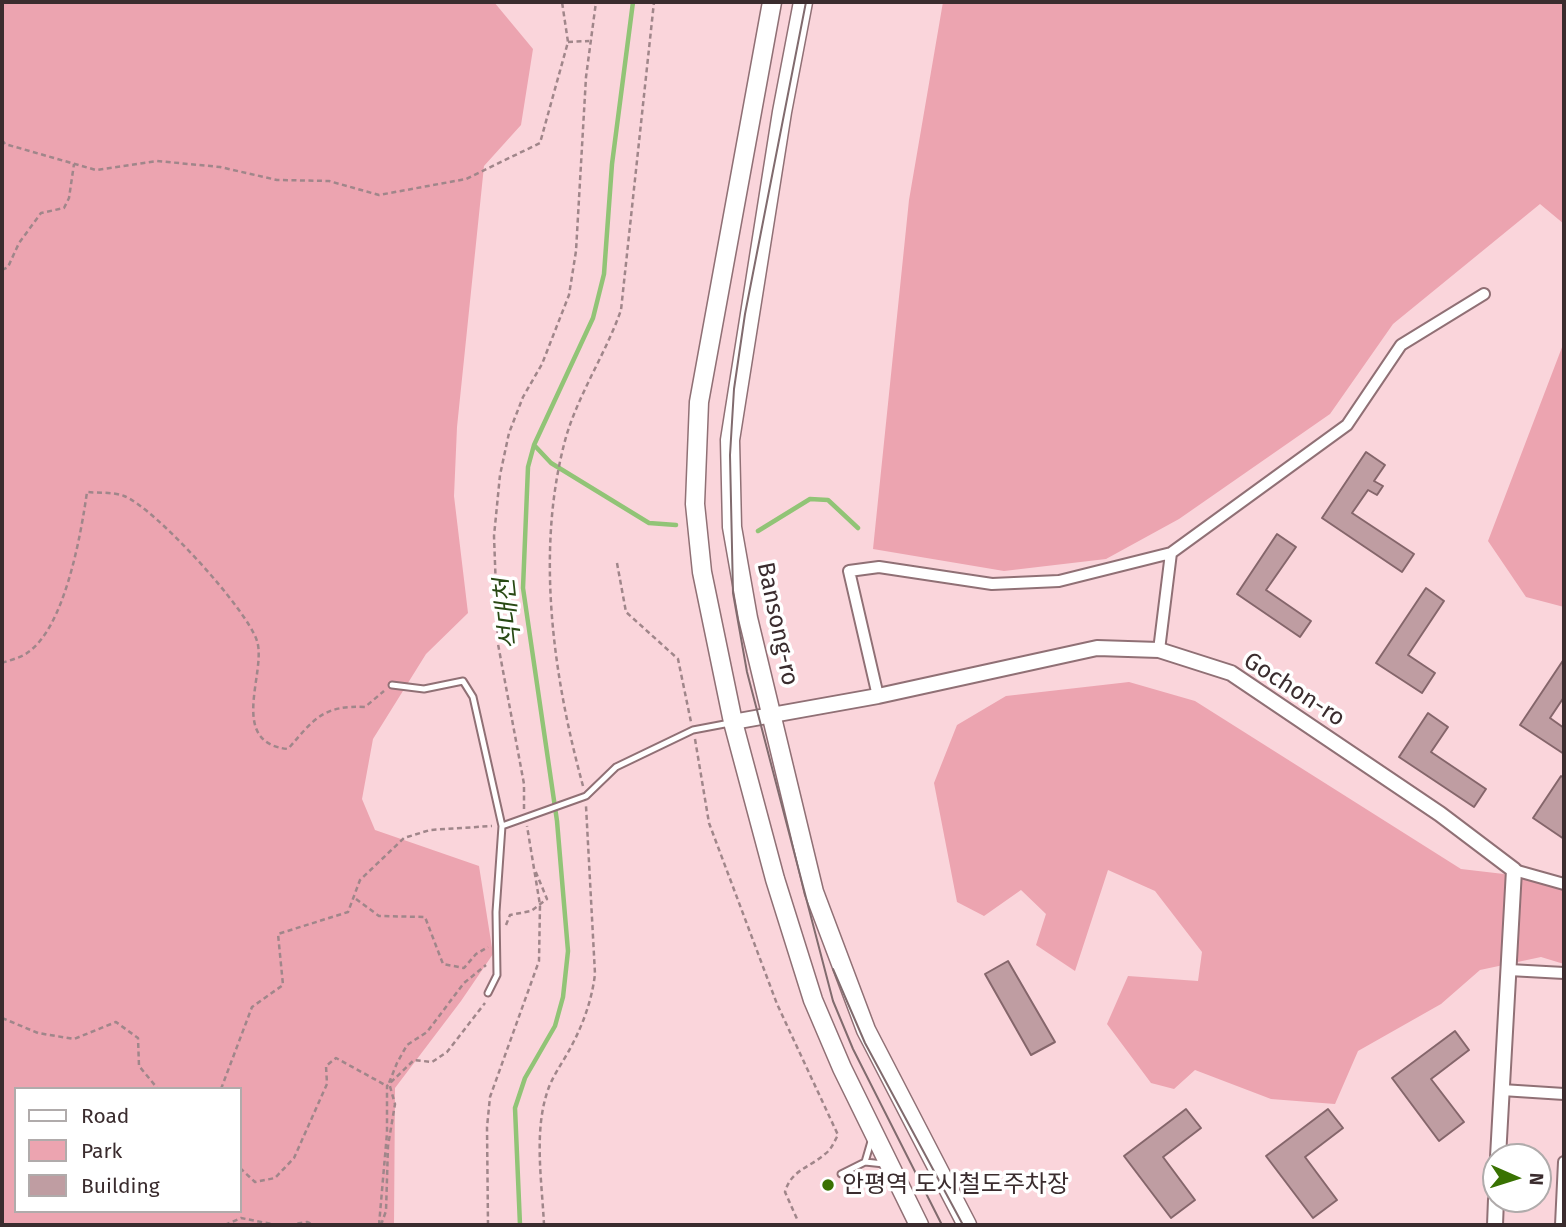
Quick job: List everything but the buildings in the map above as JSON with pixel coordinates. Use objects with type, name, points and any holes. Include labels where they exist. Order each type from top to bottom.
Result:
[{"type":"main road","points":[[772,2],[705,358],[696,444],[695,504],[702,572],[733,722],[775,879],[813,1000],[919,1225]]},
{"type":"main road","name":"Bansong-ro","points":[[803,2],[780,125],[730,440],[732,527],[748,618],[814,892],[866,1030],[967,1225]]},
{"type":"street","points":[[878,696],[849,571],[879,567],[992,584],[1059,581],[1171,553],[1347,425],[1401,345],[1484,294]]},
{"type":"street","points":[[1159,650],[1171,553]]},
{"type":"street","name":"Gochon-ro","points":[[733,722],[878,696],[1097,648],[1159,650],[1231,673],[1440,814],[1514,870]]},
{"type":"street","points":[[1500,1143],[1514,870],[1564,884]]},
{"type":"street","points":[[1509,970],[1564,973]]},
{"type":"street","points":[[1502,1090],[1564,1094]]},
{"type":"street","points":[[1561,1225],[1564,1162]]},
{"type":"lane","points":[[392,685],[424,689],[463,681],[473,697],[502,826],[497,975],[488,993]]},
{"type":"lane","points":[[502,826],[586,796],[616,767],[693,730],[733,722]]},
{"type":"lane","points":[[865,1162],[874,1133]]},
{"type":"lane","points":[[841,1174],[865,1162],[889,1164]]},
{"type":"path","points":[[2,140],[5,144],[96,170],[157,161],[182,163],[220,167],[276,180],[329,181],[379,195],[466,179],[540,143],[568,42],[562,2]]},
{"type":"path","points":[[505,928],[510,915],[531,911],[547,899],[531,858],[524,785],[498,644],[494,536],[500,475],[509,433],[523,397],[542,364],[569,295],[576,251],[586,77],[597,2]]},
{"type":"path","points":[[544,1225],[541,1124],[545,1102],[549,1086],[584,1019],[595,974],[586,796],[577,762],[554,632],[550,551],[558,474],[567,435],[621,310],[654,2]]},
{"type":"path","points":[[568,42],[591,41]]},
{"type":"path","points":[[2,270],[8,267],[19,243],[41,214],[64,208],[69,198],[74,164]]},
{"type":"path","points":[[2,663],[28,652],[49,626],[68,585],[81,536],[87,492],[125,496],[164,527],[237,604],[258,643],[254,715],[259,733],[273,748],[288,749],[313,719],[338,706],[365,707],[392,685]]},
{"type":"path","points":[[617,563],[626,612],[678,659],[709,823],[777,1004],[838,1135],[827,1153],[791,1176],[787,1184],[785,1192],[797,1219]]},
{"type":"path","points":[[488,1225],[487,1127],[490,1097],[539,961],[540,905],[527,818]]},
{"type":"path","points":[[223,1087],[252,1007],[283,985],[278,934],[348,912],[356,899],[360,880],[404,838],[430,830],[502,826]]},
{"type":"path","points":[[356,899],[379,916],[425,917],[443,964],[464,968],[476,954],[497,943]]},
{"type":"path","points":[[380,1225],[388,1084],[407,1045],[427,1032],[464,983],[489,962]]},
{"type":"path","points":[[388,1084],[414,1060],[432,1062],[447,1052],[482,1009],[488,993]]},
{"type":"path","points":[[2,1018],[38,1032],[74,1039],[116,1022],[138,1038],[139,1066],[157,1087]]},
{"type":"path","points":[[242,1170],[256,1182],[275,1178],[294,1158],[327,1084],[326,1066],[336,1058],[388,1084],[395,1104],[388,1146],[386,1211],[380,1225]]},
{"type":"path","points":[[225,1225],[241,1218],[277,1225]]},
{"type":"path","points":[[289,1225],[307,1222],[314,1225]]},
{"type":"green space","points":[[2,2],[494,2],[533,49],[521,125],[484,166],[457,427],[454,496],[468,613],[426,654],[373,739],[362,799],[375,830],[479,866],[493,954],[395,1088],[394,1225],[2,1225]]},
{"type":"green space","points":[[943,2],[1564,2],[1564,224],[1540,204],[1393,324],[1330,414],[1179,519],[1106,559],[1004,571],[873,549],[909,200]]},
{"type":"green space","points":[[1564,342],[1564,607],[1526,597],[1488,541]]},
{"type":"green space","points":[[1129,682],[1195,701],[1461,869],[1564,881],[1564,964],[1541,957],[1480,970],[1441,1004],[1358,1051],[1335,1104],[1271,1099],[1195,1070],[1174,1089],[1151,1083],[1107,1024],[1128,976],[1198,981],[1202,952],[1155,891],[1108,870],[1075,971],[1036,945],[1046,914],[1021,890],[984,916],[957,902],[934,783],[957,725],[1006,696]]},
{"type":"waterway","name":"석대천","points":[[520,1225],[515,1108],[525,1078],[555,1026],[563,997],[568,951],[557,821],[523,588],[528,467],[534,445],[593,318],[604,274],[612,164],[633,2]]},
{"type":"waterway","points":[[535,446],[551,463],[649,523],[676,525]]},
{"type":"waterway","points":[[758,531],[810,499],[828,500],[858,528]]},
{"type":"tram line","points":[[806,2],[745,314],[734,389],[730,455],[733,593],[747,672],[833,1001],[853,1049],[942,1225]]},
{"type":"tram line","points":[[833,969],[865,1043],[963,1225]]},
{"type":"place","name":"안평역 도시철도주차장","points":[[828,1185]]}]
